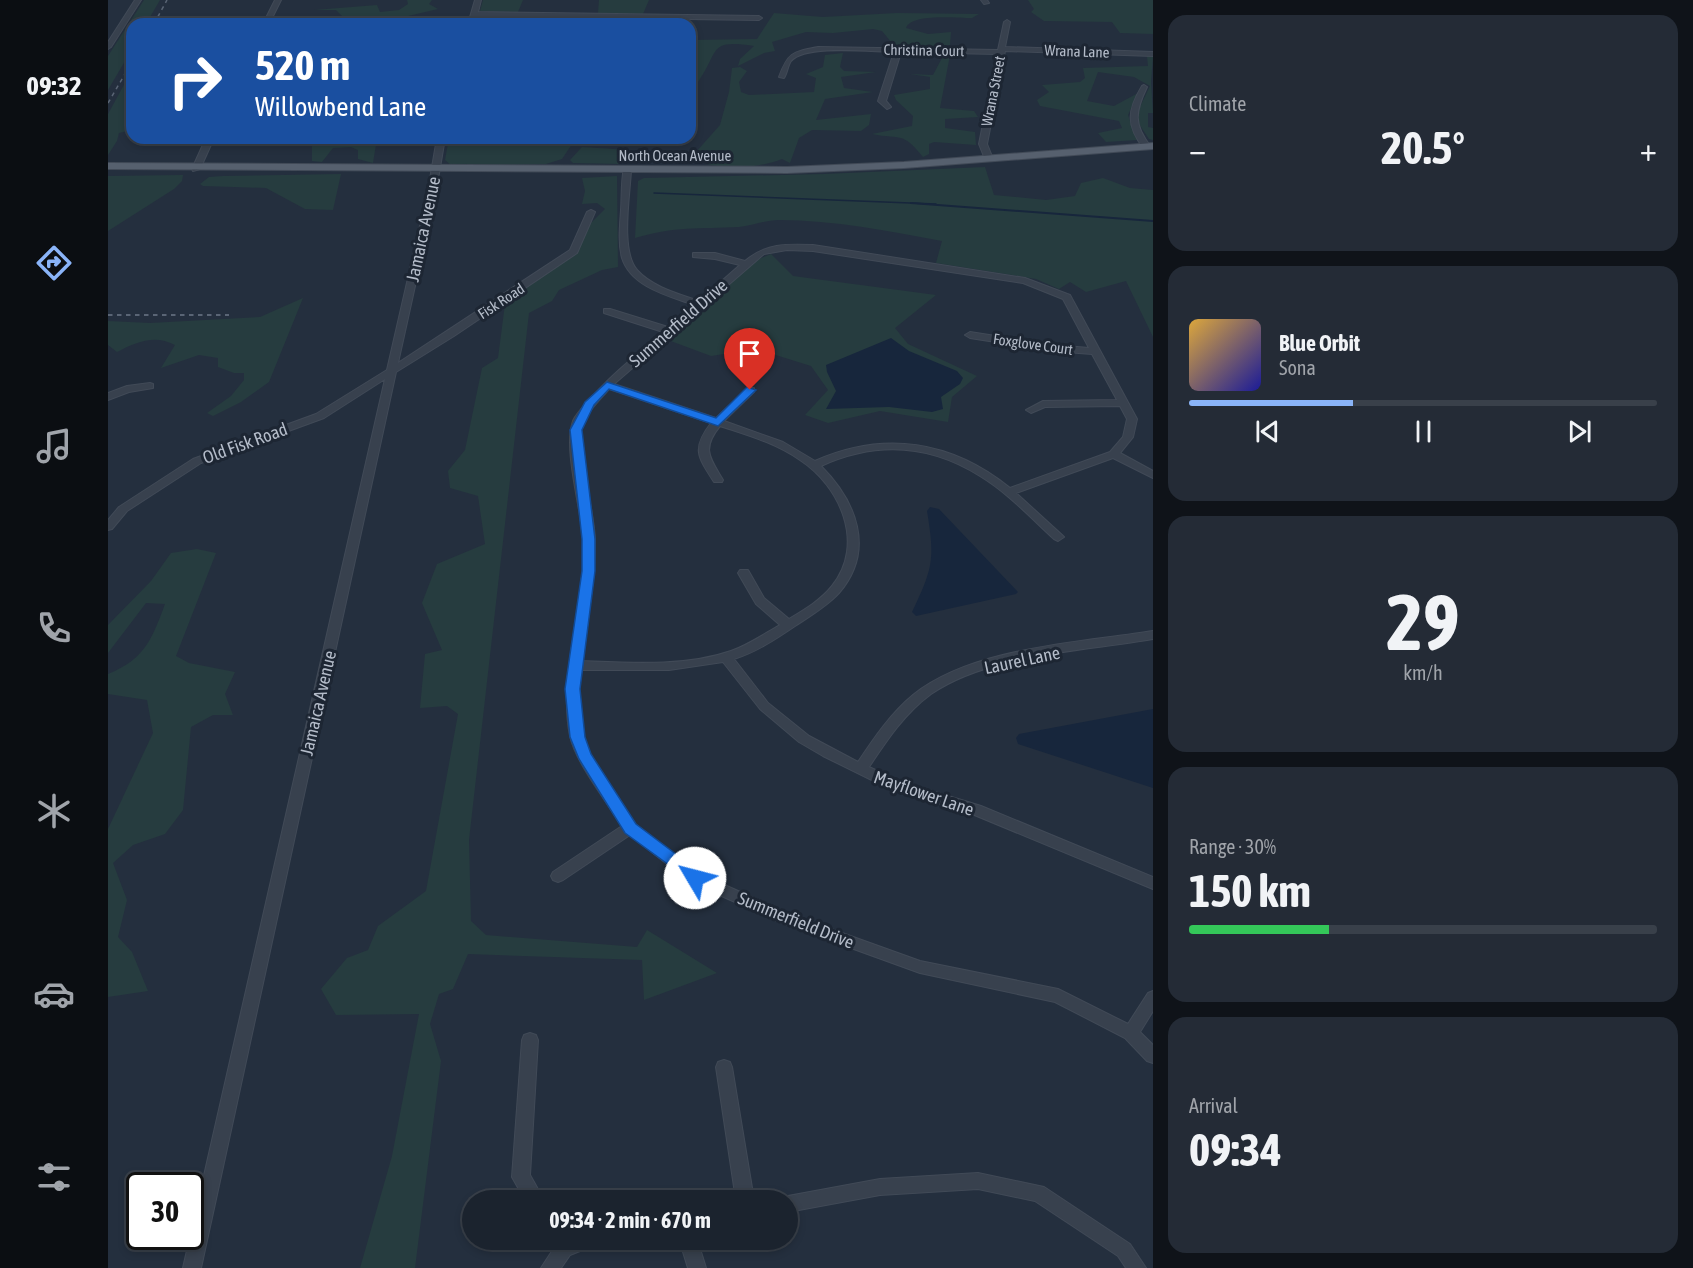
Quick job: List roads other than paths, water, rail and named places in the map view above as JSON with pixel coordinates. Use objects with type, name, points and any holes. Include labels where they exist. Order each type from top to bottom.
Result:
[{"type":"main road","name":"North Ocean Avenue","points":[[108,171],[834,168],[1150,146]]},
{"type":"main road","name":"North Ocean Avenue","points":[[108,166],[196,169]]},
{"type":"street","points":[[127,18],[138,0]]},
{"type":"street","points":[[269,18],[278,0]]},
{"type":"street","points":[[474,18],[478,0]]},
{"type":"street","points":[[476,14],[759,18]]},
{"type":"street","points":[[108,47],[126,19]]},
{"type":"street","name":"Wrana Street","points":[[989,159],[984,144],[1007,22]]},
{"type":"street","points":[[886,107],[882,101],[898,50]]},
{"type":"street","name":"Christina Court","points":[[782,77],[788,60],[808,51],[1001,50]]},
{"type":"street","name":"Wrana Lane","points":[[1001,50],[1153,54]]},
{"type":"street","points":[[1144,87],[1133,110],[1132,119],[1141,140],[1150,146]]},
{"type":"street","points":[[196,169],[207,144]]},
{"type":"street","name":"Jamaica Avenue","points":[[192,1268],[392,371],[440,144]]},
{"type":"street","points":[[627,170],[623,247],[630,269],[649,285],[700,304]]},
{"type":"street","name":"Fisk Road","points":[[392,371],[574,251],[591,212]]},
{"type":"street","name":"Summerfield Drive","points":[[1114,454],[1128,437],[1132,419],[1066,297],[1025,281],[813,248],[787,247],[761,252],[607,385],[589,404],[576,430],[589,550],[575,665],[573,708],[577,737],[584,755],[630,828],[695,878],[787,919],[920,967],[1058,996],[1131,1033],[1153,1056]]},
{"type":"street","points":[[696,255],[715,256],[745,264]]},
{"type":"street","points":[[607,311],[670,331]]},
{"type":"street","name":"Foxglove Court","points":[[970,335],[1053,348],[1097,351]]},
{"type":"street","name":"Old Fisk Road","points":[[108,527],[123,509],[196,461],[320,416],[392,371]]},
{"type":"street","points":[[575,665],[668,666],[726,657],[765,639],[788,625],[836,589],[847,572],[853,550],[854,533],[850,514],[835,487],[814,465],[783,446],[607,385]]},
{"type":"street","points":[[108,397],[127,389],[150,386]]},
{"type":"street","points":[[718,480],[702,453],[703,443],[718,422],[750,390]]},
{"type":"street","points":[[1031,410],[1043,404],[1124,403]]},
{"type":"street","points":[[814,465],[850,450],[884,446],[911,448],[975,468],[1009,492],[1058,537]]},
{"type":"street","points":[[1009,492],[1114,454],[1153,476]]},
{"type":"street","points":[[744,573],[760,601],[788,625]]},
{"type":"street","name":"Laurel Lane","points":[[860,769],[895,719],[939,683],[997,662],[1153,635]]},
{"type":"street","name":"Mayflower Lane","points":[[726,657],[764,706],[784,724],[804,739],[860,769],[895,785],[976,810],[1153,883]]},
{"type":"street","points":[[558,876],[630,828]]},
{"type":"street","points":[[1131,1033],[1153,998]]},
{"type":"street","points":[[529,1190],[521,1177],[530,1040]]},
{"type":"street","points":[[724,1067],[743,1190]]},
{"type":"street","points":[[798,1202],[880,1186],[978,1181],[1038,1192],[1124,1250],[1137,1268]]},
{"type":"street","points":[[550,1268],[558,1250]]},
{"type":"street","points":[[692,1250],[698,1268]]},
{"type":"water","points":[[891,338],[909,351],[957,371],[963,378],[960,384],[941,397],[943,409],[932,412],[889,407],[826,409],[836,391],[826,365]]},
{"type":"water","points":[[930,507],[939,509],[1018,592],[916,616],[912,612],[930,563],[931,541],[927,511]]},
{"type":"water","points":[[1153,709],[1153,788],[1018,744],[1016,738],[1019,734]]},
{"type":"waterway","points":[[654,193],[912,203]]},
{"type":"waterway","points":[[912,203],[936,204]]},
{"type":"waterway","points":[[912,203],[1153,221]]},
{"type":"railway","points":[[157,18],[167,0]]},
{"type":"railway","points":[[108,103],[126,72]]},
{"type":"railway","points":[[108,315],[229,315]]}]
